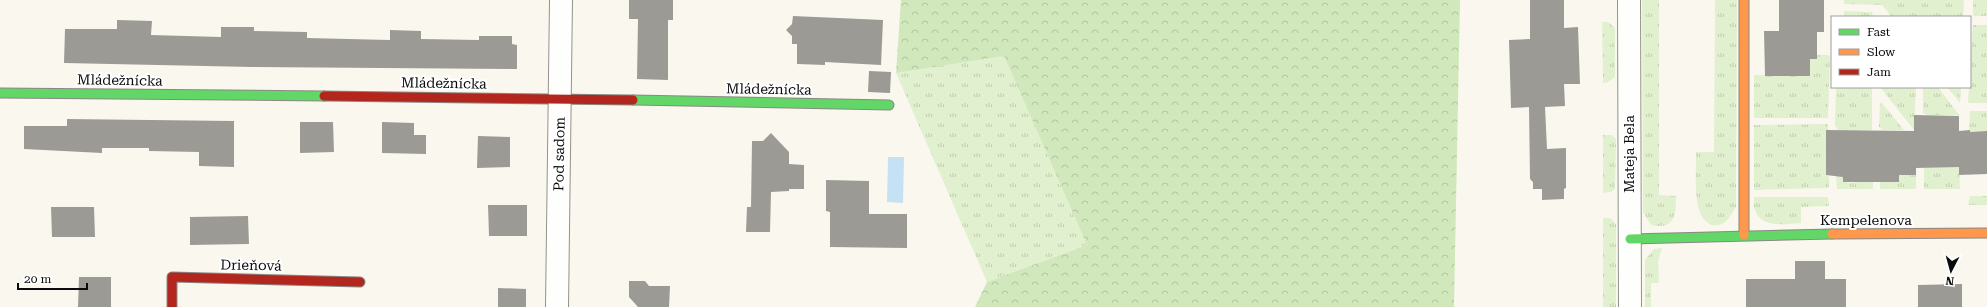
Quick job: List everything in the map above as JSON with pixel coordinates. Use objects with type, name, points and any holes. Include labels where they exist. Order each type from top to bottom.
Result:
[{"type":"street","name":"Pod sadom","points":[[557,307],[561,0]]},
{"type":"street","name":"Mateja Bela","points":[[1629,0],[1630,307]]},
{"type":"street","points":[[1744,0],[1744,235]]},
{"type":"street","name":"Mládežnícka","points":[[0,93],[560,98],[889,105]]},
{"type":"street","name":"Kempelenova","points":[[1630,239],[1744,235],[1987,233]]},
{"type":"street","name":"Drieňová","points":[[172,307],[172,277],[360,282]]},
{"type":"green space","points":[[901,0],[1460,0],[1454,307],[975,307],[987,282],[1087,245],[1004,56],[896,73]]},
{"type":"green space","points":[[1642,0],[1659,0],[1659,195],[1676,196],[1672,220],[1665,225],[1659,226],[1651,225],[1643,212]]},
{"type":"green space","points":[[1715,0],[1737,0],[1736,207],[1727,220],[1721,225],[1713,225],[1706,221],[1701,214],[1696,194],[1696,152],[1714,152]]},
{"type":"green space","points":[[1844,0],[1964,0],[1963,16],[1891,16],[1882,5],[1844,4]]},
{"type":"green space","points":[[1973,0],[1987,0],[1987,16],[1973,16]]},
{"type":"green space","points":[[1844,11],[1872,12],[1873,16],[1844,16]]},
{"type":"green space","points":[[1602,22],[1608,22],[1615,28],[1615,77],[1608,82],[1603,83]]},
{"type":"green space","points":[[1973,25],[1987,25],[1987,103],[1968,103],[1969,88],[1971,88]]},
{"type":"green space","points":[[1817,55],[1828,55],[1830,57],[1828,118],[1754,118],[1754,75],[1810,76],[1810,59],[1817,59]]},
{"type":"green space","points":[[1004,56],[1087,245],[987,282],[896,73]]},
{"type":"green space","points":[[1836,88],[1872,88],[1872,130],[1839,131],[1835,126]]},
{"type":"green space","points":[[1881,88],[1916,88],[1914,130]]},
{"type":"green space","points":[[1923,88],[1939,88],[1959,115],[1927,115],[1923,113]]},
{"type":"green space","points":[[1948,88],[1961,88],[1960,103]]},
{"type":"green space","points":[[1880,103],[1882,103],[1904,130],[1883,130],[1879,127]]},
{"type":"green space","points":[[1970,111],[1987,111],[1987,131],[1970,132]]},
{"type":"green space","points":[[1828,124],[1828,130],[1826,131],[1826,175],[1829,176],[1829,188],[1754,190],[1754,125]]},
{"type":"green space","points":[[1603,135],[1612,135],[1616,139],[1615,189],[1611,192],[1603,193]]},
{"type":"green space","points":[[1959,160],[1960,189],[1924,189],[1924,161]]},
{"type":"green space","points":[[1855,175],[1873,175],[1873,189],[1837,189],[1836,176],[1843,176],[1843,182],[1855,183]]},
{"type":"green space","points":[[1880,175],[1887,175],[1887,182],[1899,182],[1899,175],[1916,175],[1916,189],[1880,189]]},
{"type":"green space","points":[[1970,196],[1987,196],[1987,205],[1968,205]]},
{"type":"green space","points":[[1754,197],[1828,197],[1829,206],[1801,207],[1801,223],[1775,224],[1768,223],[1758,216],[1754,207]]},
{"type":"green space","points":[[1603,218],[1610,218],[1616,224],[1616,307],[1603,307]]},
{"type":"green space","points":[[1662,248],[1658,261],[1659,283],[1651,283],[1651,307],[1645,307],[1645,260],[1654,249]]},
{"type":"water","points":[[888,157],[904,157],[903,203],[887,202]]},
{"type":"building","points":[[629,0],[673,0],[673,20],[668,20],[668,80],[637,79],[638,19],[629,19]]},
{"type":"building","points":[[1530,0],[1564,0],[1564,28],[1578,27],[1580,84],[1564,84],[1565,106],[1545,107],[1547,149],[1566,148],[1566,188],[1564,189],[1564,199],[1542,200],[1542,189],[1533,189],[1533,182],[1530,179],[1529,107],[1511,108],[1509,40],[1530,39]]},
{"type":"building","points":[[1779,0],[1824,0],[1824,32],[1817,32],[1817,59],[1810,59],[1810,76],[1765,76],[1764,31],[1779,31]]},
{"type":"building","points":[[793,16],[883,20],[881,65],[825,62],[825,65],[797,64],[797,44],[792,44],[792,36],[786,30],[792,24]]},
{"type":"building","points":[[117,20],[152,21],[151,35],[221,37],[221,27],[254,27],[254,31],[307,32],[307,38],[390,40],[390,30],[421,31],[421,39],[479,40],[479,36],[512,36],[512,44],[517,45],[517,69],[252,67],[64,63],[65,29],[117,29]]},
{"type":"building","points":[[869,71],[891,72],[890,93],[868,92]]},
{"type":"building","points":[[1914,115],[1959,116],[1959,131],[1987,131],[1987,174],[1959,175],[1959,167],[1916,168],[1916,175],[1899,175],[1899,182],[1843,182],[1843,177],[1826,175],[1826,130],[1914,131]]},
{"type":"building","points":[[67,119],[234,121],[234,167],[199,166],[199,152],[149,151],[149,148],[102,148],[102,153],[24,149],[24,126],[67,126]]},
{"type":"building","points":[[300,122],[333,122],[334,152],[300,153]]},
{"type":"building","points":[[382,122],[414,123],[414,135],[426,135],[426,154],[382,153]]},
{"type":"building","points":[[771,133],[789,152],[789,164],[804,165],[804,189],[789,189],[789,191],[771,192],[770,232],[746,232],[747,207],[751,207],[752,141],[763,141]]},
{"type":"building","points":[[478,136],[510,137],[510,167],[477,168]]},
{"type":"building","points":[[826,180],[869,181],[869,214],[907,214],[907,248],[830,247],[830,212],[826,211]]},
{"type":"building","points":[[488,205],[527,205],[527,236],[489,236]]},
{"type":"building","points":[[51,207],[94,207],[95,237],[52,237]]},
{"type":"building","points":[[248,216],[249,244],[190,245],[190,217]]},
{"type":"building","points":[[1795,261],[1825,261],[1825,279],[1846,279],[1846,307],[1746,307],[1746,279],[1795,279]]},
{"type":"building","points":[[79,277],[111,277],[111,307],[78,307]]},
{"type":"building","points":[[629,281],[645,281],[649,286],[670,286],[669,307],[638,307],[629,297]]},
{"type":"building","points":[[1962,284],[1962,307],[1918,307],[1918,285]]},
{"type":"building","points":[[498,288],[526,289],[526,307],[498,307]]},
{"type":"traffic: fast","points":[[0,93],[324,96]]},
{"type":"traffic: fast","points":[[633,100],[889,105]]},
{"type":"traffic: fast","points":[[1630,239],[1832,234]]},
{"type":"traffic: slow","points":[[1744,0],[1744,235]]},
{"type":"traffic: slow","points":[[1832,234],[1987,233]]},
{"type":"traffic: jam","points":[[324,96],[633,100]]},
{"type":"traffic: jam","points":[[172,307],[172,277],[360,282]]}]
